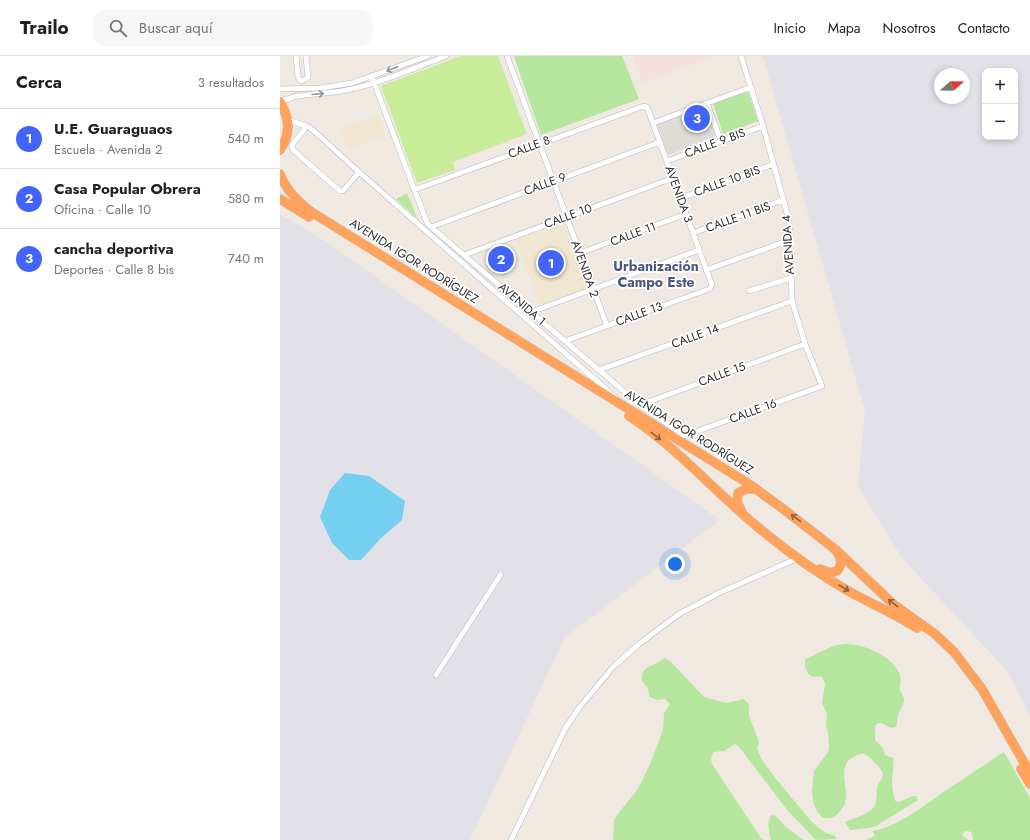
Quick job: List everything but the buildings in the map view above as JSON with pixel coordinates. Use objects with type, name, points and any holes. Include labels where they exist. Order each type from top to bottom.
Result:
[{"type":"highway","points":[[280,102],[288,120],[287,137],[280,150]]},
{"type":"highway","name":"AVENIDA IGOR RODRÍGUEZ","points":[[280,174],[282,180],[297,200],[313,213],[757,490],[836,550],[893,604],[935,634],[954,652],[982,690],[1030,773]]},
{"type":"highway","name":"AVENIDA IGOR RODRÍGUEZ","points":[[280,199],[636,421],[658,437],[698,471],[746,517],[816,572],[905,621],[938,644],[965,674],[1030,784]]},
{"type":"highway","points":[[746,517],[737,502],[738,493],[746,489],[757,490]]},
{"type":"highway","points":[[794,555],[823,571],[830,573],[837,571],[841,564],[836,550]]},
{"type":"street","points":[[296,56],[298,77],[301,81],[308,77],[306,56]]},
{"type":"street","points":[[280,102],[296,96],[348,90],[428,56]]},
{"type":"street","points":[[280,89],[330,87],[373,79],[446,56]]},
{"type":"street","points":[[507,56],[539,144]]},
{"type":"street","name":"AVENIDA 4","points":[[741,56],[774,164],[788,220],[792,301],[805,344],[822,386]]},
{"type":"street","name":"AVENIDA 1","points":[[373,79],[414,190],[427,222],[431,227],[640,405],[684,436]]},
{"type":"street","points":[[653,123],[751,87]]},
{"type":"street","points":[[707,103],[722,141]]},
{"type":"street","name":"CALLE 8","points":[[414,190],[644,106]]},
{"type":"street","name":"AVENIDA 3","points":[[644,106],[648,108],[712,285]]},
{"type":"street","points":[[288,120],[306,126],[317,134],[630,410]]},
{"type":"street","points":[[306,126],[292,145],[293,150],[340,191],[343,191],[359,172]]},
{"type":"street","name":"CALLE 9 BIS","points":[[667,161],[763,126]]},
{"type":"street","name":"CALLE 9","points":[[431,227],[660,142]]},
{"type":"street","name":"AVENIDA 2","points":[[539,144],[606,326]]},
{"type":"street","name":"CALLE 10 BIS","points":[[681,198],[774,164]]},
{"type":"street","name":"CALLE 10","points":[[464,255],[673,178]]},
{"type":"street","name":"CALLE 11 BIS","points":[[693,233],[783,200]]},
{"type":"street","name":"CALLE 11","points":[[580,253],[686,214]]},
{"type":"street","points":[[706,270],[790,240]]},
{"type":"street","points":[[531,312],[699,250]]},
{"type":"street","points":[[749,291],[791,277]]},
{"type":"street","name":"CALLE 13","points":[[565,341],[709,289],[712,285]]},
{"type":"street","name":"CALLE 14","points":[[599,370],[792,301]]},
{"type":"street","name":"CALLE 15","points":[[640,405],[805,344]]},
{"type":"street","name":"CALLE 16","points":[[684,436],[822,386]]},
{"type":"street","points":[[511,840],[566,727],[579,708],[614,666],[638,644],[678,614],[794,555]]},
{"type":"street","points":[[436,675],[501,574]]},
{"type":"shaded area","points":[[633,56],[716,56],[642,83]]},
{"type":"shaded area","points":[[763,56],[1030,56],[1030,716],[1008,672],[902,558],[858,486],[865,411]]},
{"type":"shaded area","points":[[704,106],[716,137],[668,155],[656,124]]},
{"type":"shaded area","points":[[378,115],[386,136],[348,150],[339,128]]},
{"type":"shaded area","points":[[280,214],[325,241],[720,520],[565,637],[470,840],[280,840]]},
{"type":"shaded area","points":[[564,222],[588,288],[540,306],[515,239]]},
{"type":"green space","points":[[461,56],[498,56],[527,134],[453,162],[455,170],[417,183],[381,86]]},
{"type":"green space","points":[[514,56],[622,56],[639,99],[541,135]]},
{"type":"green space","points":[[748,92],[758,121],[723,134],[713,103]]},
{"type":"green space","points":[[407,193],[417,218],[396,199]]},
{"type":"green space","points":[[844,644],[868,648],[884,657],[897,668],[901,679],[900,690],[904,700],[898,715],[897,726],[894,728],[878,723],[875,726],[875,740],[883,748],[885,755],[893,758],[892,787],[896,802],[913,796],[916,796],[918,800],[876,826],[850,830],[845,822],[867,813],[875,806],[877,788],[883,774],[872,759],[866,755],[860,754],[853,757],[848,761],[844,771],[846,798],[844,806],[837,815],[830,818],[823,818],[818,813],[813,802],[812,791],[814,771],[828,752],[829,748],[826,725],[827,714],[822,703],[825,684],[822,677],[811,676],[808,674],[805,667],[805,659],[833,646]]},
{"type":"green space","points":[[665,658],[671,662],[704,697],[726,703],[744,699],[749,705],[749,716],[759,742],[757,749],[762,760],[811,821],[826,833],[835,836],[837,839],[816,840],[788,811],[743,752],[735,744],[724,751],[713,752],[711,759],[712,764],[761,838],[764,840],[613,840],[614,821],[638,789],[651,762],[663,730],[664,713],[670,704],[665,699],[657,700],[650,697],[647,687],[642,681],[642,674],[646,668]]},
{"type":"green space","points":[[1004,752],[1030,798],[1030,840],[973,840],[971,832],[967,831],[962,835],[968,840],[866,840],[875,836],[873,831],[882,829],[909,816]]},
{"type":"green space","points":[[772,815],[776,816],[786,827],[804,840],[771,840],[769,820]]},
{"type":"water","points":[[345,473],[369,476],[405,501],[402,520],[380,539],[361,560],[349,560],[332,543],[320,517],[330,490]]},
{"type":"place","name":"cancha deportiva","points":[[697,118]]},
{"type":"place","name":"Casa Popular Obrera","points":[[501,259]]},
{"type":"place","name":"U.E. Guaraguaos","points":[[551,263]]},
{"type":"district","name":"Urbanización Campo Este","points":[[656,274]]}]
